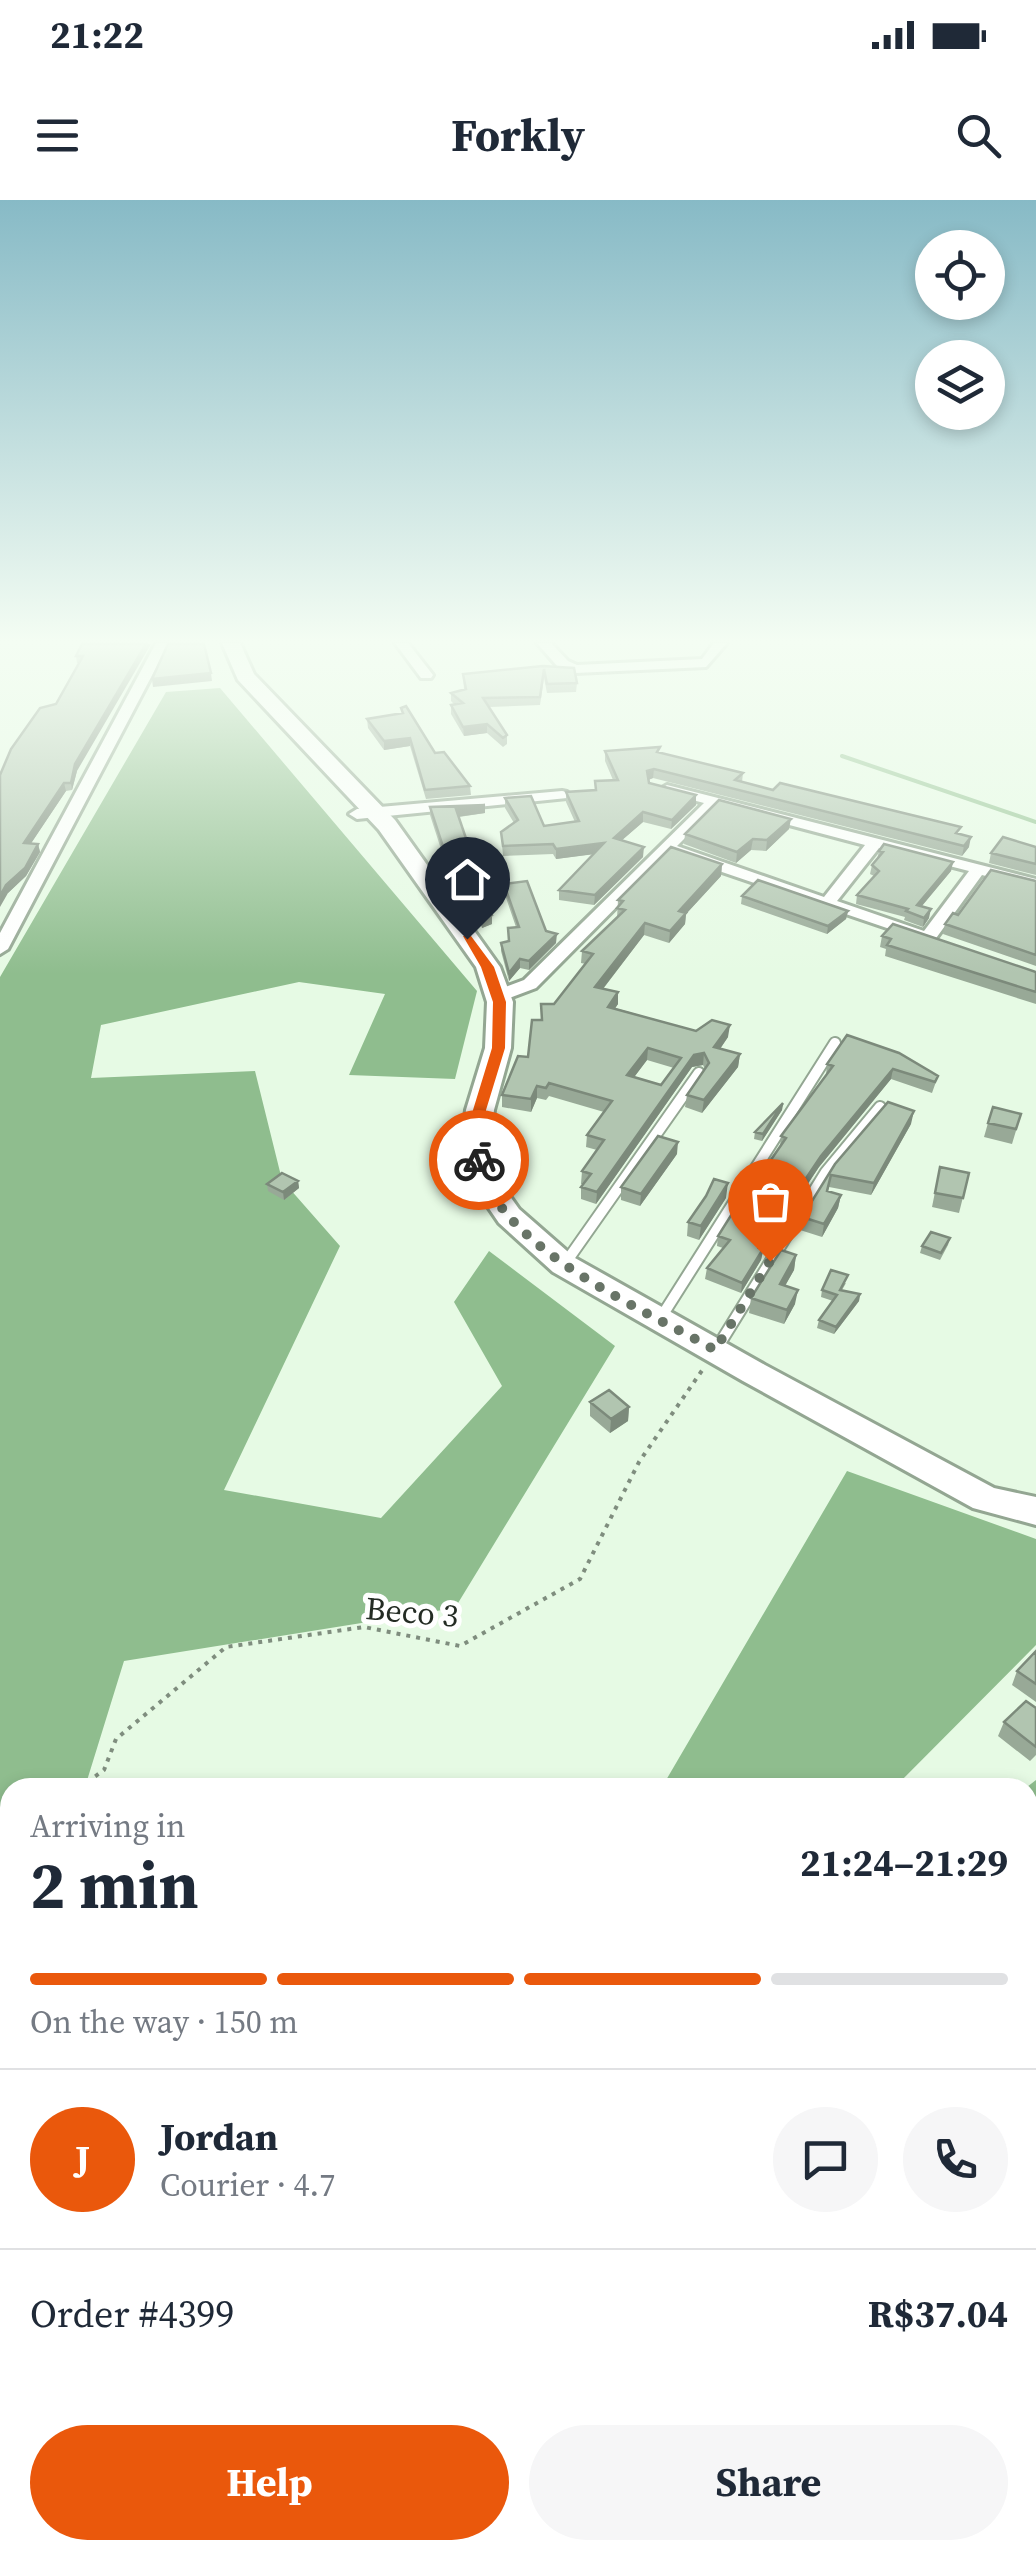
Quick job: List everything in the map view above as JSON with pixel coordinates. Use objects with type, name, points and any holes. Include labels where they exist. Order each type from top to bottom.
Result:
[{"type":"main road","points":[[315,753],[366,812],[386,845],[406,856],[488,967],[498,996],[498,1048],[480,1110],[476,1143],[483,1179],[509,1216],[564,1265],[715,1350],[984,1499],[1036,1512]]},
{"type":"street","points":[[0,949],[105,753]]},
{"type":"street","points":[[654,786],[1036,884]]},
{"type":"street","points":[[366,812],[562,795]]},
{"type":"street","points":[[498,996],[530,984],[713,802]]},
{"type":"street","points":[[827,903],[875,843]]},
{"type":"street","points":[[667,848],[945,944]]},
{"type":"street","points":[[928,938],[978,870]]},
{"type":"lane","points":[[660,1318],[835,1043]]},
{"type":"lane","points":[[564,1265],[699,1073]]},
{"type":"lane","points":[[715,1350],[826,1172],[880,1107]]},
{"type":"path","name":"Beco 3","points":[[93,1778],[104,1770],[116,1739],[226,1647],[364,1627],[460,1646],[580,1578],[639,1462],[715,1350]]},
{"type":"green space","points":[[130,753],[275,753],[477,991],[455,1079],[349,1075],[385,994],[299,982],[101,1025],[91,1078],[255,1071],[282,1180],[340,1246],[224,1490],[381,1518],[502,1386],[454,1302],[489,1251],[615,1346],[455,1608],[124,1661],[88,1778],[0,1778],[0,977]]},
{"type":"green space","points":[[847,1471],[1036,1539],[1036,1645],[904,1778],[667,1778]]},
{"type":"building","points":[[9,753],[81,753],[71,783],[64,783],[24,843],[38,844],[25,868],[0,896],[0,775]]},
{"type":"building","points":[[414,753],[445,753],[470,786],[425,790]]},
{"type":"building","points":[[606,753],[661,753],[743,773],[735,780],[773,790],[780,783],[961,827],[956,833],[971,837],[964,846],[654,769],[647,771],[649,783],[696,795],[672,820],[643,812],[614,838],[644,847],[595,895],[559,890],[604,843],[556,849],[553,844],[503,846],[501,832],[518,820],[505,798],[531,796],[544,826],[579,821],[566,792],[596,790],[595,781],[618,780]]},
{"type":"building","points":[[719,800],[791,819],[767,840],[753,839],[737,852],[685,834]]},
{"type":"building","points":[[485,805],[456,809],[492,915],[482,920],[463,879],[450,868],[430,807]]},
{"type":"building","points":[[1003,837],[1036,847],[1036,864],[991,853]]},
{"type":"building","points":[[884,844],[953,862],[917,905],[931,909],[924,918],[908,909],[857,895],[879,871],[872,865],[883,852],[879,851]]},
{"type":"building","points":[[671,847],[722,864],[679,911],[686,913],[670,931],[645,923],[595,987],[618,992],[608,1007],[696,1031],[712,1020],[730,1025],[714,1047],[740,1054],[704,1100],[687,1095],[709,1063],[704,1053],[694,1055],[597,1192],[581,1187],[591,1174],[582,1171],[604,1140],[587,1135],[612,1101],[549,1083],[546,1088],[537,1086],[531,1099],[502,1095],[518,1056],[528,1057],[532,1020],[542,1020],[541,1004],[554,1004],[593,954],[582,951],[625,910],[617,908],[623,901],[618,900]],"holes":[[[648,1048],[681,1058],[661,1085],[627,1075]]]},
{"type":"building","points":[[991,870],[1036,881],[1036,955],[945,924],[953,913],[958,915]]},
{"type":"building","points":[[758,880],[848,911],[828,926],[742,896]]},
{"type":"building","points":[[527,881],[546,931],[557,934],[529,961],[520,959],[509,973],[501,943],[509,941],[508,928],[519,927],[504,884]]},
{"type":"building","points":[[893,924],[1036,972],[1036,992],[887,945],[891,939],[882,936]]},
{"type":"building","points":[[847,1035],[899,1053],[938,1076],[935,1082],[893,1069],[821,1156],[759,1248],[763,1249],[742,1283],[707,1268],[730,1240],[718,1236],[745,1193],[771,1169],[766,1167],[786,1138],[781,1136],[833,1066],[827,1064]]},
{"type":"building","points":[[888,1102],[914,1111],[874,1183],[831,1175],[827,1191],[841,1195],[824,1224],[802,1217],[835,1164]]},
{"type":"building","points":[[783,1103],[763,1134],[755,1132]]},
{"type":"building","points":[[993,1107],[1021,1114],[1016,1129],[988,1123]]},
{"type":"building","points":[[658,1136],[678,1142],[641,1194],[621,1187]]},
{"type":"building","points":[[940,1167],[969,1173],[963,1198],[935,1193]]},
{"type":"building","points":[[282,1173],[298,1181],[283,1192],[267,1184]]},
{"type":"building","points":[[714,1179],[728,1183],[701,1226],[688,1222],[706,1196]]},
{"type":"building","points":[[931,1232],[950,1238],[941,1253],[922,1246]]},
{"type":"building","points":[[781,1250],[796,1255],[780,1284],[798,1290],[787,1310],[751,1298]]},
{"type":"building","points":[[831,1270],[848,1275],[840,1290],[860,1294],[836,1327],[819,1320],[837,1295],[822,1290]]},
{"type":"building","points":[[609,1390],[629,1407],[611,1419],[590,1402]]},
{"type":"building","points":[[1036,1651],[1036,1684],[1017,1671]]},
{"type":"building","points":[[1026,1701],[1036,1708],[1036,1747],[1004,1722]]},
{"type":"waterway","points":[[842,756],[1036,822]]},
{"type":"way so far","points":[[479,1160],[483,1179],[509,1216],[564,1265],[715,1350],[770,1261]]},
{"type":"route","points":[[467,939],[488,967],[500,1002],[498,1048],[480,1110],[476,1143],[479,1160]]}]
